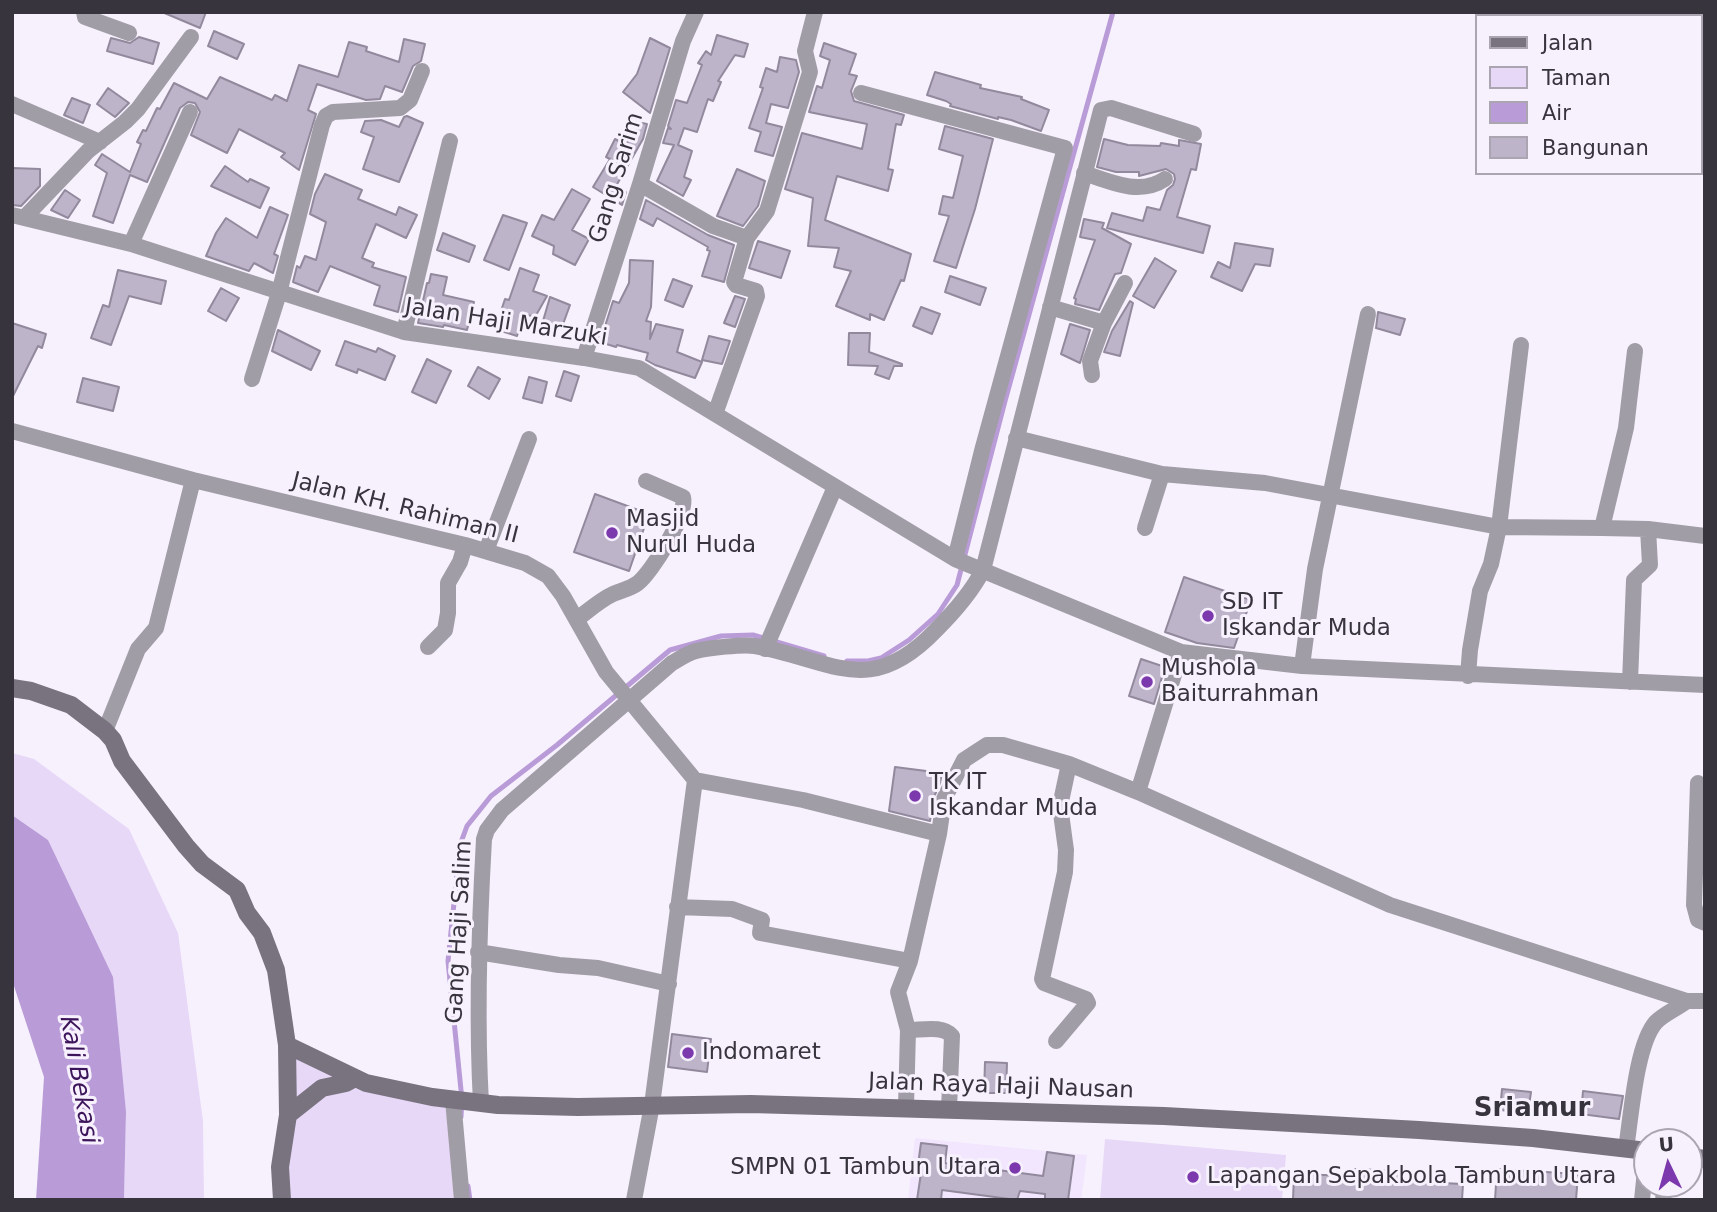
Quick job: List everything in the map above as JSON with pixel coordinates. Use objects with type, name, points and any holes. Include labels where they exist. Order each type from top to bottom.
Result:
[{"type":"street","points":[[84,12],[85,18],[129,33]]},
{"type":"street","name":"Gang Sarim","points":[[584,358],[683,41],[696,12]]},
{"type":"street","points":[[715,414],[757,296],[756,291],[734,282],[747,238],[767,211],[810,72],[805,51],[815,12]]},
{"type":"street","points":[[18,216],[138,109],[191,37]]},
{"type":"street","points":[[252,379],[279,293],[326,116],[333,112],[395,110],[404,107],[410,100],[422,71]]},
{"type":"street","points":[[861,93],[1065,148],[955,559]]},
{"type":"street","points":[[12,104],[100,142]]},
{"type":"street","name":"Gang Haji Salim","points":[[481,1103],[477,1041],[478,952],[484,839],[487,830],[515,796],[672,663],[695,651],[753,645],[840,669],[871,670],[889,666],[931,636],[973,589],[982,570],[1097,119],[1104,109],[1111,108],[1194,134]]},
{"type":"street","points":[[131,244],[190,112]]},
{"type":"street","points":[[404,332],[450,141]]},
{"type":"street","points":[[1084,173],[1131,187],[1152,186],[1165,179]]},
{"type":"street","points":[[640,184],[713,226],[747,238]]},
{"type":"street","name":"Jalan Haji Marzuki","points":[[18,216],[131,244],[404,332],[639,368],[955,559],[1181,652],[1302,666],[1468,676],[1705,685]]},
{"type":"street","points":[[1092,374],[1089,364],[1104,323],[1125,283]]},
{"type":"street","points":[[1050,307],[1104,323]]},
{"type":"street","points":[[1302,666],[1315,569],[1368,314]]},
{"type":"street","points":[[1468,676],[1480,591],[1491,564],[1499,527],[1521,345]]},
{"type":"street","points":[[1602,528],[1626,428],[1636,351]]},
{"type":"street","name":"Jalan KH. Rahiman II","points":[[12,431],[193,480],[465,545],[525,563],[548,576],[563,596],[611,679],[695,780]]},
{"type":"street","points":[[1016,438],[1162,474],[1265,484],[1499,527],[1648,528],[1705,536]]},
{"type":"street","points":[[486,551],[529,439]]},
{"type":"street","points":[[1145,528],[1162,474]]},
{"type":"street","points":[[105,732],[138,649],[156,628],[193,480]]},
{"type":"street","points":[[577,620],[612,594],[631,588],[641,580],[660,556],[678,521],[684,503],[683,497],[646,481]]},
{"type":"street","points":[[765,649],[835,487]]},
{"type":"street","points":[[1630,682],[1634,580],[1650,565],[1648,528]]},
{"type":"street","points":[[428,647],[442,634],[448,623],[448,583],[460,562],[465,545]]},
{"type":"street","points":[[1138,792],[1181,652]]},
{"type":"street","points":[[12,688],[30,691],[71,705],[105,732],[113,740],[122,761],[186,846],[202,864],[237,890],[247,913],[262,933],[276,970],[293,1111],[280,1167],[282,1200]]},
{"type":"street","points":[[906,1107],[908,1030],[898,992],[910,961],[939,834],[944,799],[964,760],[987,745],[1003,745],[1069,764],[1138,792],[1390,905],[1688,1002],[1705,1001]]},
{"type":"street","points":[[1056,1041],[1088,1003],[1086,999],[1051,987],[1042,979],[1065,872],[1066,850],[1060,806],[1069,764]]},
{"type":"street","points":[[634,1200],[652,1105],[695,780],[803,800],[939,834]]},
{"type":"street","points":[[1698,783],[1694,905],[1698,920],[1705,923]]},
{"type":"street","points":[[677,907],[732,909],[762,920],[760,933],[910,961]]},
{"type":"street","points":[[478,952],[559,965],[598,968],[669,984]]},
{"type":"street","points":[[1626,1149],[1642,1050],[1649,1033],[1656,1021],[1688,1002]]},
{"type":"street","points":[[908,1030],[950,1032],[949,1109]]},
{"type":"street","name":"Jalan Raya Haji Nausan","points":[[287,1045],[366,1083],[481,1103],[578,1107],[704,1103],[906,1107],[1224,1118],[1533,1138],[1633,1150]]},
{"type":"street","points":[[293,1111],[322,1088],[346,1083],[355,1078]]},
{"type":"street","points":[[453,1100],[462,1200]]},
{"type":"shaded area","name":"SMPN 01 Tambun Utara","points":[[915,1138],[1087,1155],[1081,1200],[1018,1200],[1022,1173],[955,1164],[951,1191],[1017,1200],[941,1200],[943,1181],[917,1200],[908,1200]],"holes":[[[921,1143],[947,1146],[943,1176],[917,1172]],[[1047,1152],[1074,1156],[1068,1197],[1041,1193]]]},
{"type":"green space","points":[[12,753],[34,759],[129,829],[178,933],[203,1121],[204,1200],[124,1200],[126,1112],[48,840],[12,815]]},
{"type":"green space","points":[[287,1045],[355,1078],[453,1100],[462,1200],[282,1200]]},
{"type":"green space","name":"Lapangan Sepakbola Tambun Utara","points":[[1105,1139],[1286,1155],[1282,1200],[1100,1200]]},
{"type":"water","name":"Kali Bekasi","points":[[12,815],[48,840],[113,977],[126,1112],[124,1200],[36,1200],[44,1077],[12,980]]},
{"type":"building","points":[[162,12],[206,12],[200,28]]},
{"type":"building","points":[[214,31],[244,44],[237,59],[208,46]]},
{"type":"building","points":[[717,35],[748,44],[744,57],[735,55],[718,81],[721,82],[713,101],[708,99],[697,132],[684,128],[678,145],[692,151],[684,177],[691,180],[683,196],[657,181],[674,145],[663,143],[668,128],[671,129],[668,126],[676,100],[687,103],[702,65],[698,63],[706,51],[711,55]]},
{"type":"building","points":[[139,37],[159,43],[153,64],[107,51],[111,38],[130,43]]},
{"type":"building","points":[[650,38],[670,48],[650,113],[623,92],[637,74]]},
{"type":"building","points":[[404,39],[425,44],[421,61],[413,66],[402,92],[385,86],[380,99],[366,100],[317,84],[308,110],[316,114],[299,170],[281,157],[285,153],[239,129],[227,153],[191,135],[200,112],[195,103],[188,102],[180,108],[147,182],[130,175],[113,223],[93,216],[107,173],[95,165],[102,154],[130,172],[141,144],[137,142],[174,83],[207,99],[220,77],[272,100],[275,95],[287,101],[299,65],[338,77],[349,42],[399,62]]},
{"type":"building","points":[[824,43],[856,54],[849,74],[857,76],[851,91],[854,101],[904,115],[901,125],[896,124],[888,169],[893,170],[888,191],[837,176],[825,220],[911,254],[904,281],[901,280],[884,320],[870,314],[870,320],[836,306],[851,271],[834,267],[839,248],[808,246],[813,198],[785,189],[802,133],[862,149],[867,124],[809,112],[817,86],[822,88],[830,60],[820,56]]},
{"type":"building","points":[[780,57],[796,60],[799,72],[788,108],[771,104],[766,123],[782,127],[773,156],[755,151],[761,132],[749,128],[763,88],[760,87],[766,68],[777,72]]},
{"type":"building","points":[[935,72],[981,85],[980,88],[1022,97],[1021,99],[1049,110],[1041,131],[1011,120],[950,106],[946,101],[927,95]]},
{"type":"building","points":[[108,88],[129,103],[115,117],[97,104]]},
{"type":"building","points":[[72,98],[90,105],[83,123],[64,115]]},
{"type":"building","points":[[407,116],[423,123],[399,182],[363,169],[374,137],[361,132],[365,121],[381,120],[399,127]]},
{"type":"building","points":[[632,121],[647,124],[643,139],[616,186],[626,192],[622,205],[593,187],[610,159],[606,157],[615,139],[627,145]]},
{"type":"building","points":[[945,126],[993,139],[956,268],[934,261],[949,216],[939,214],[943,196],[953,198],[963,156],[939,149]]},
{"type":"building","points":[[1104,139],[1128,145],[1160,146],[1161,143],[1179,146],[1179,140],[1201,144],[1196,170],[1191,169],[1177,217],[1210,226],[1203,253],[1107,228],[1112,213],[1143,221],[1147,207],[1160,210],[1167,190],[1175,179],[1174,174],[1166,169],[1139,176],[1139,172],[1116,172],[1097,167]]},
{"type":"building","points":[[225,166],[248,182],[250,179],[269,188],[260,208],[211,186]]},
{"type":"building","points":[[12,168],[40,169],[40,186],[21,206],[12,205]]},
{"type":"building","points":[[737,169],[765,181],[758,206],[743,226],[717,216]]},
{"type":"building","points":[[325,174],[362,190],[358,199],[396,215],[399,207],[417,215],[406,238],[376,224],[362,258],[374,263],[372,267],[406,277],[398,312],[374,305],[380,286],[330,266],[318,292],[293,282],[297,266],[300,268],[305,256],[316,260],[326,222],[310,214],[315,194]]},
{"type":"building","points":[[572,189],[590,199],[572,230],[589,239],[575,265],[553,254],[554,246],[532,236],[542,215],[554,220]]},
{"type":"building","points":[[65,190],[80,200],[68,218],[51,210]]},
{"type":"building","points":[[646,200],[708,235],[734,245],[724,282],[702,276],[710,251],[707,250],[708,247],[657,218],[653,226],[640,219]]},
{"type":"building","points":[[270,207],[288,215],[274,254],[278,256],[273,273],[254,263],[249,271],[206,256],[226,218],[257,238]]},
{"type":"building","points":[[503,215],[527,223],[509,270],[484,260]]},
{"type":"building","points":[[1084,219],[1104,223],[1102,228],[1131,244],[1121,273],[1115,274],[1099,310],[1075,304],[1074,298],[1095,240],[1080,237]]},
{"type":"building","points":[[443,233],[475,246],[469,262],[437,250]]},
{"type":"building","points":[[758,241],[790,251],[781,278],[749,268]]},
{"type":"building","points":[[1235,243],[1273,249],[1270,266],[1255,264],[1242,291],[1211,277],[1218,262],[1230,268]]},
{"type":"building","points":[[1155,258],[1176,271],[1154,308],[1133,296]]},
{"type":"building","points":[[630,260],[653,261],[651,307],[646,321],[651,322],[650,339],[656,324],[683,330],[677,352],[702,362],[695,378],[655,365],[646,360],[648,353],[600,342],[613,301],[619,303],[629,283]]},
{"type":"building","points":[[520,268],[539,275],[533,291],[547,296],[535,317],[524,314],[517,336],[495,329],[505,299],[509,300]]},
{"type":"building","points":[[118,270],[166,281],[161,304],[129,296],[111,345],[91,338],[103,305],[109,307]]},
{"type":"building","points":[[431,274],[447,277],[443,295],[474,302],[467,330],[418,323]]},
{"type":"building","points":[[950,276],[986,288],[980,305],[945,292]]},
{"type":"building","points":[[673,279],[692,286],[683,307],[665,300]]},
{"type":"building","points":[[221,288],[239,298],[226,321],[208,311]]},
{"type":"building","points":[[735,296],[745,299],[735,327],[724,323]]},
{"type":"building","points":[[550,297],[570,305],[562,327],[543,321]]},
{"type":"building","points":[[1130,301],[1133,303],[1120,356],[1104,352],[1112,331]]},
{"type":"building","points":[[921,307],[940,314],[932,334],[913,326]]},
{"type":"building","points":[[1378,312],[1405,319],[1400,335],[1376,328]]},
{"type":"building","points":[[12,323],[46,334],[42,348],[38,346],[12,398]]},
{"type":"building","points":[[1070,324],[1090,330],[1080,363],[1061,354]]},
{"type":"building","points":[[278,330],[320,351],[311,370],[272,351]]},
{"type":"building","points":[[849,333],[870,333],[869,352],[902,366],[894,366],[889,379],[875,374],[878,366],[848,365]]},
{"type":"building","points":[[709,336],[730,341],[722,364],[702,360]]},
{"type":"building","points":[[345,341],[376,352],[378,348],[395,356],[385,380],[358,369],[357,373],[336,365]]},
{"type":"building","points":[[427,359],[451,371],[436,403],[412,392]]},
{"type":"building","points":[[478,367],[500,379],[489,399],[468,386]]},
{"type":"building","points":[[564,371],[579,376],[571,401],[556,396]]},
{"type":"building","points":[[529,377],[547,382],[542,403],[523,398]]},
{"type":"building","points":[[83,378],[119,387],[113,411],[77,402]]},
{"type":"building","name":"Masjid Nurul Huda","points":[[595,494],[649,514],[629,571],[574,552]]},
{"type":"building","name":"SD IT Iskandar Muda","points":[[1184,577],[1251,600],[1234,648],[1197,643],[1165,632]]},
{"type":"building","name":"Mushola Baiturrahman","points":[[1141,659],[1165,667],[1154,704],[1129,696]]},
{"type":"building","name":"TK IT Iskandar Muda","points":[[895,767],[942,773],[930,821],[889,811]]},
{"type":"building","name":"Indomaret","points":[[672,1034],[711,1039],[707,1072],[668,1067]]},
{"type":"building","points":[[985,1062],[1007,1063],[1006,1093],[984,1093]]},
{"type":"building","points":[[1502,1089],[1531,1092],[1528,1113],[1500,1110]]},
{"type":"building","points":[[1583,1091],[1623,1096],[1619,1119],[1581,1114]]},
{"type":"building","points":[[921,1143],[947,1146],[945,1163],[1043,1176],[1047,1152],[1074,1156],[1068,1200],[1045,1200],[1045,1194],[1020,1191],[1017,1200],[942,1190],[941,1200],[917,1200],[921,1173],[917,1172]]},
{"type":"building","points":[[1355,1169],[1402,1171],[1402,1181],[1463,1184],[1462,1200],[1293,1200],[1294,1174],[1355,1176]]},
{"type":"building","points":[[1497,1169],[1578,1174],[1576,1200],[1495,1200]]},
{"type":"waterway","points":[[847,661],[881,658],[909,640],[938,614],[957,585],[1113,12]]},
{"type":"waterway","points":[[461,1117],[462,1100],[448,961],[460,845],[467,826],[491,796],[557,745],[670,650],[721,636],[753,635],[824,656]]},
{"type":"waterway","points":[[468,1186],[470,1200]]},
{"type":"place","name":"Masjid Nurul Huda","points":[[612,533]]},
{"type":"place","name":"SD IT Iskandar Muda","points":[[1208,616]]},
{"type":"place","name":"Mushola Baiturrahman","points":[[1147,682]]},
{"type":"place","name":"TK IT Iskandar Muda","points":[[915,796]]},
{"type":"place","name":"Indomaret","points":[[688,1053]]},
{"type":"place","name":"SMPN 01 Tambun Utara","points":[[1015,1168]]},
{"type":"place","name":"Lapangan Sepakbola Tambun Utara","points":[[1193,1177]]},
{"type":"district","name":"Sriamur","points":[[1532,1109]]}]
